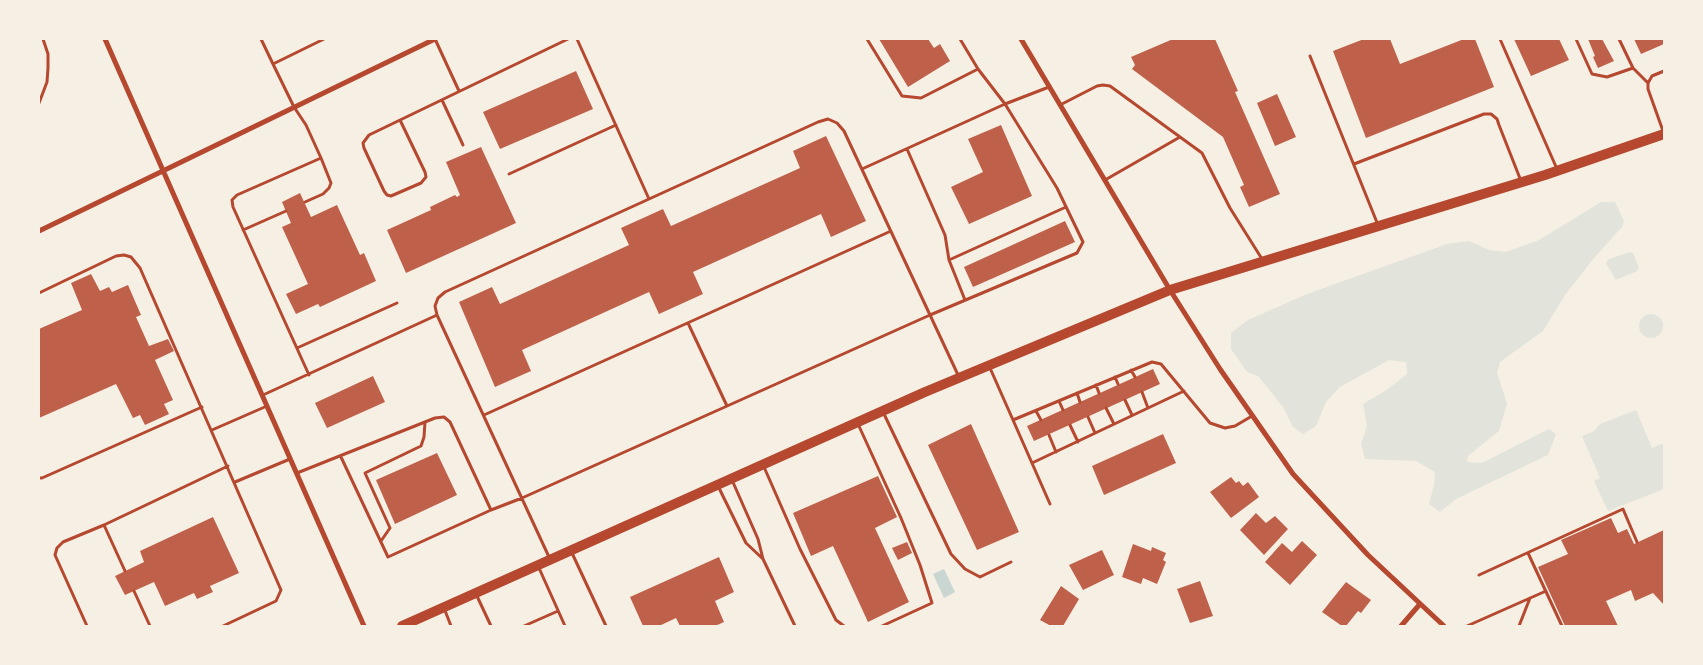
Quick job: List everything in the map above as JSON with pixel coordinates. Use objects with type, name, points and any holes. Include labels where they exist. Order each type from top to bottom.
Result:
[{"type":"main road","points":[[402,626],[882,411],[1170,290],[1522,182],[1664,134]]},
{"type":"street","points":[[105,39],[364,626]]},
{"type":"street","points":[[39,231],[435,39]]},
{"type":"street","points":[[1022,39],[1170,290],[1252,416],[1293,474],[1368,555],[1444,626]]},
{"type":"street","points":[[1401,626],[1420,604]]},
{"type":"lane","points":[[39,103],[47,82],[48,68],[48,54],[43,39]]},
{"type":"lane","points":[[261,39],[294,107],[306,125],[331,183],[323,194],[304,202]]},
{"type":"lane","points":[[273,64],[324,39]]},
{"type":"lane","points":[[435,39],[459,91]]},
{"type":"lane","points":[[400,120],[426,177],[420,183],[391,196],[384,191],[363,143],[368,135],[568,39]]},
{"type":"lane","points":[[577,39],[650,199]]},
{"type":"lane","points":[[867,39],[902,96],[921,98],[978,69]]},
{"type":"lane","points":[[341,457],[388,557],[930,315],[1077,253],[1083,242],[1058,188],[960,39]]},
{"type":"lane","points":[[1500,39],[1558,170]]},
{"type":"lane","points":[[1576,39],[1592,74],[1607,77],[1633,68]]},
{"type":"lane","points":[[1619,39],[1633,68],[1648,83]]},
{"type":"lane","points":[[1310,56],[1378,226]]},
{"type":"lane","points":[[1664,71],[1652,76],[1648,83],[1648,89],[1664,134]]},
{"type":"lane","points":[[1060,105],[1097,86],[1110,86],[1202,153],[1230,208],[1264,261]]},
{"type":"lane","points":[[862,169],[1004,104],[1050,87]]},
{"type":"lane","points":[[442,100],[463,145]]},
{"type":"lane","points":[[1354,164],[1484,114],[1491,114],[1497,119],[1522,182]]},
{"type":"lane","points":[[550,560],[438,316],[435,306],[438,298],[446,292],[818,122],[828,119],[837,123],[844,131],[959,378]]},
{"type":"lane","points":[[509,174],[616,125]]},
{"type":"lane","points":[[1105,180],[1180,137]]},
{"type":"lane","points":[[907,149],[945,235],[949,260],[965,300]]},
{"type":"lane","points":[[309,375],[243,230],[232,200],[237,195],[321,158]]},
{"type":"lane","points":[[949,260],[1066,207]]},
{"type":"lane","points":[[243,230],[286,211]]},
{"type":"lane","points":[[483,415],[891,231]]},
{"type":"lane","points":[[39,293],[116,256],[124,255],[131,257],[140,268],[282,590],[276,601],[223,626]]},
{"type":"lane","points":[[297,348],[397,303]]},
{"type":"lane","points":[[262,396],[438,316]]},
{"type":"lane","points":[[688,323],[727,406]]},
{"type":"lane","points":[[1013,420],[1152,362],[1161,364],[1210,423],[1225,428],[1235,426],[1252,416]]},
{"type":"lane","points":[[989,365],[1050,504]]},
{"type":"lane","points":[[1131,370],[1135,377]]},
{"type":"lane","points":[[1115,377],[1118,384]]},
{"type":"lane","points":[[1096,385],[1099,393]]},
{"type":"lane","points":[[1032,463],[1184,391]]},
{"type":"lane","points":[[1142,392],[1148,408]]},
{"type":"lane","points":[[1076,393],[1080,402]]},
{"type":"lane","points":[[1125,400],[1132,416]]},
{"type":"lane","points":[[1059,401],[1063,410]]},
{"type":"lane","points":[[212,430],[267,406]]},
{"type":"lane","points":[[39,478],[202,407]]},
{"type":"lane","points":[[1106,408],[1114,424]]},
{"type":"lane","points":[[882,411],[951,554],[965,569],[980,577],[1012,562]]},
{"type":"lane","points":[[1036,411],[1041,420]]},
{"type":"lane","points":[[297,474],[435,418],[444,417],[450,422],[491,510]]},
{"type":"lane","points":[[1088,417],[1095,433]]},
{"type":"lane","points":[[381,541],[390,528],[365,473],[421,446],[425,422]]},
{"type":"lane","points":[[857,422],[901,518],[920,565],[932,603],[882,626]]},
{"type":"lane","points":[[1070,425],[1078,442]]},
{"type":"lane","points":[[1048,435],[1056,452]]},
{"type":"lane","points":[[235,482],[290,459]]},
{"type":"lane","points":[[762,464],[800,549],[836,620],[844,626]]},
{"type":"lane","points":[[87,626],[55,555],[56,548],[64,542],[228,466]]},
{"type":"lane","points":[[731,478],[758,539],[763,560],[795,626]]},
{"type":"lane","points":[[718,485],[746,543],[763,560]]},
{"type":"lane","points":[[104,525],[125,571]]},
{"type":"lane","points":[[570,550],[606,626]]},
{"type":"lane","points":[[538,565],[565,626]]},
{"type":"lane","points":[[134,591],[150,626]]},
{"type":"lane","points":[[476,593],[491,626]]},
{"type":"lane","points":[[443,608],[452,626]]},
{"type":"lane","points":[[524,626],[558,611]]},
{"type":"path","points":[[1479,575],[1623,509],[1638,542]]},
{"type":"path","points":[[1528,553],[1562,626]]},
{"type":"path","points":[[1467,626],[1546,590]]},
{"type":"path","points":[[1519,626],[1530,598]]},
{"type":"shaded area","points":[[1601,202],[1615,202],[1624,221],[1622,227],[1594,258],[1565,295],[1543,331],[1500,362],[1497,373],[1507,403],[1499,431],[1468,456],[1467,462],[1482,463],[1549,429],[1556,434],[1548,455],[1456,499],[1440,512],[1429,504],[1435,472],[1416,461],[1365,459],[1361,444],[1367,426],[1363,404],[1388,389],[1407,374],[1406,362],[1389,360],[1340,387],[1326,402],[1316,426],[1303,434],[1293,427],[1283,407],[1258,376],[1247,372],[1231,349],[1231,333],[1248,320],[1307,294],[1447,244],[1469,241],[1489,250],[1506,252],[1539,240]]},
{"type":"shaded area","points":[[1630,252],[1633,253],[1639,268],[1637,271],[1616,280],[1606,263],[1609,259]]},
{"type":"shaded area","points":[[1651,314],[1659,318],[1663,326],[1659,334],[1651,338],[1643,334],[1639,326],[1643,318]]},
{"type":"shaded area","points":[[1636,410],[1652,448],[1664,443],[1664,489],[1608,511],[1594,481],[1600,478],[1582,436],[1594,431],[1600,424]]},
{"type":"shaded area","points":[[944,569],[955,592],[944,598],[933,574]]},
{"type":"building","points":[[879,39],[928,39],[934,48],[940,44],[950,61],[908,87]]},
{"type":"building","points":[[1173,39],[1215,39],[1238,91],[1235,92],[1280,194],[1249,207],[1240,187],[1244,185],[1223,137],[1132,69],[1135,65],[1131,57]]},
{"type":"building","points":[[1364,39],[1390,39],[1400,64],[1464,39],[1475,39],[1494,87],[1366,138],[1333,51]]},
{"type":"building","points":[[1514,39],[1559,39],[1569,60],[1531,76]]},
{"type":"building","points":[[1588,39],[1602,39],[1614,61],[1598,68]]},
{"type":"building","points":[[1634,39],[1664,39],[1664,44],[1641,54]]},
{"type":"building","points":[[576,71],[593,109],[500,149],[483,112]]},
{"type":"building","points":[[1277,94],[1296,137],[1275,146],[1257,103]]},
{"type":"building","points":[[1001,125],[1032,196],[969,224],[951,187],[983,172],[968,139]]},
{"type":"building","points":[[826,136],[866,221],[831,237],[821,214],[693,272],[703,294],[659,314],[649,292],[522,350],[531,371],[495,387],[459,302],[492,287],[500,304],[629,245],[621,228],[663,209],[671,226],[800,168],[793,151]]},
{"type":"building","points":[[481,147],[516,223],[406,273],[387,230],[431,210],[430,207],[455,195],[457,197],[460,195],[446,162]]},
{"type":"building","points":[[300,193],[311,217],[337,205],[360,255],[364,253],[376,281],[320,307],[318,304],[296,314],[286,294],[308,284],[282,227],[291,223],[282,202]]},
{"type":"building","points":[[1065,221],[1075,242],[973,287],[964,267]]},
{"type":"building","points":[[91,274],[100,291],[109,287],[112,292],[128,285],[141,315],[136,317],[149,346],[168,339],[174,351],[155,360],[173,400],[164,404],[169,414],[145,425],[140,415],[133,418],[116,384],[39,418],[39,329],[82,310],[71,283]]},
{"type":"building","points":[[1153,369],[1160,384],[1034,441],[1027,426]]},
{"type":"building","points":[[373,376],[385,402],[327,428],[315,403]]},
{"type":"building","points":[[971,424],[1019,532],[977,550],[928,445]]},
{"type":"building","points":[[1163,434],[1176,463],[1104,495],[1092,466]]},
{"type":"building","points":[[437,453],[457,495],[395,524],[376,480]]},
{"type":"building","points":[[878,476],[897,517],[875,528],[909,602],[868,622],[833,546],[811,556],[793,513]]},
{"type":"building","points":[[1231,477],[1236,483],[1239,481],[1243,486],[1248,482],[1259,497],[1231,518],[1210,492]]},
{"type":"building","points":[[1256,513],[1266,523],[1275,516],[1288,529],[1264,555],[1240,530]]},
{"type":"building","points":[[213,517],[239,573],[210,586],[213,592],[197,599],[194,593],[165,606],[154,582],[125,595],[115,576],[144,562],[140,551]]},
{"type":"building","points":[[1611,518],[1618,533],[1627,529],[1634,544],[1664,530],[1664,605],[1653,593],[1635,601],[1631,590],[1606,601],[1618,626],[1565,626],[1538,567],[1568,554],[1561,540]]},
{"type":"building","points":[[1302,541],[1317,555],[1290,585],[1265,562],[1282,543],[1292,552]]},
{"type":"building","points":[[907,542],[912,553],[898,560],[892,548]]},
{"type":"building","points":[[1133,544],[1151,551],[1152,547],[1166,553],[1163,560],[1166,562],[1157,584],[1143,578],[1141,584],[1122,577]]},
{"type":"building","points":[[1102,550],[1114,575],[1083,590],[1069,565]]},
{"type":"building","points":[[719,557],[734,592],[715,601],[724,622],[715,626],[680,626],[676,618],[659,626],[643,626],[630,597]]},
{"type":"building","points":[[1200,581],[1213,616],[1190,623],[1177,589]]},
{"type":"building","points":[[1346,582],[1371,600],[1361,613],[1358,611],[1346,626],[1342,626],[1322,612]]},
{"type":"building","points":[[1061,586],[1079,599],[1063,626],[1051,626],[1040,620]]}]
